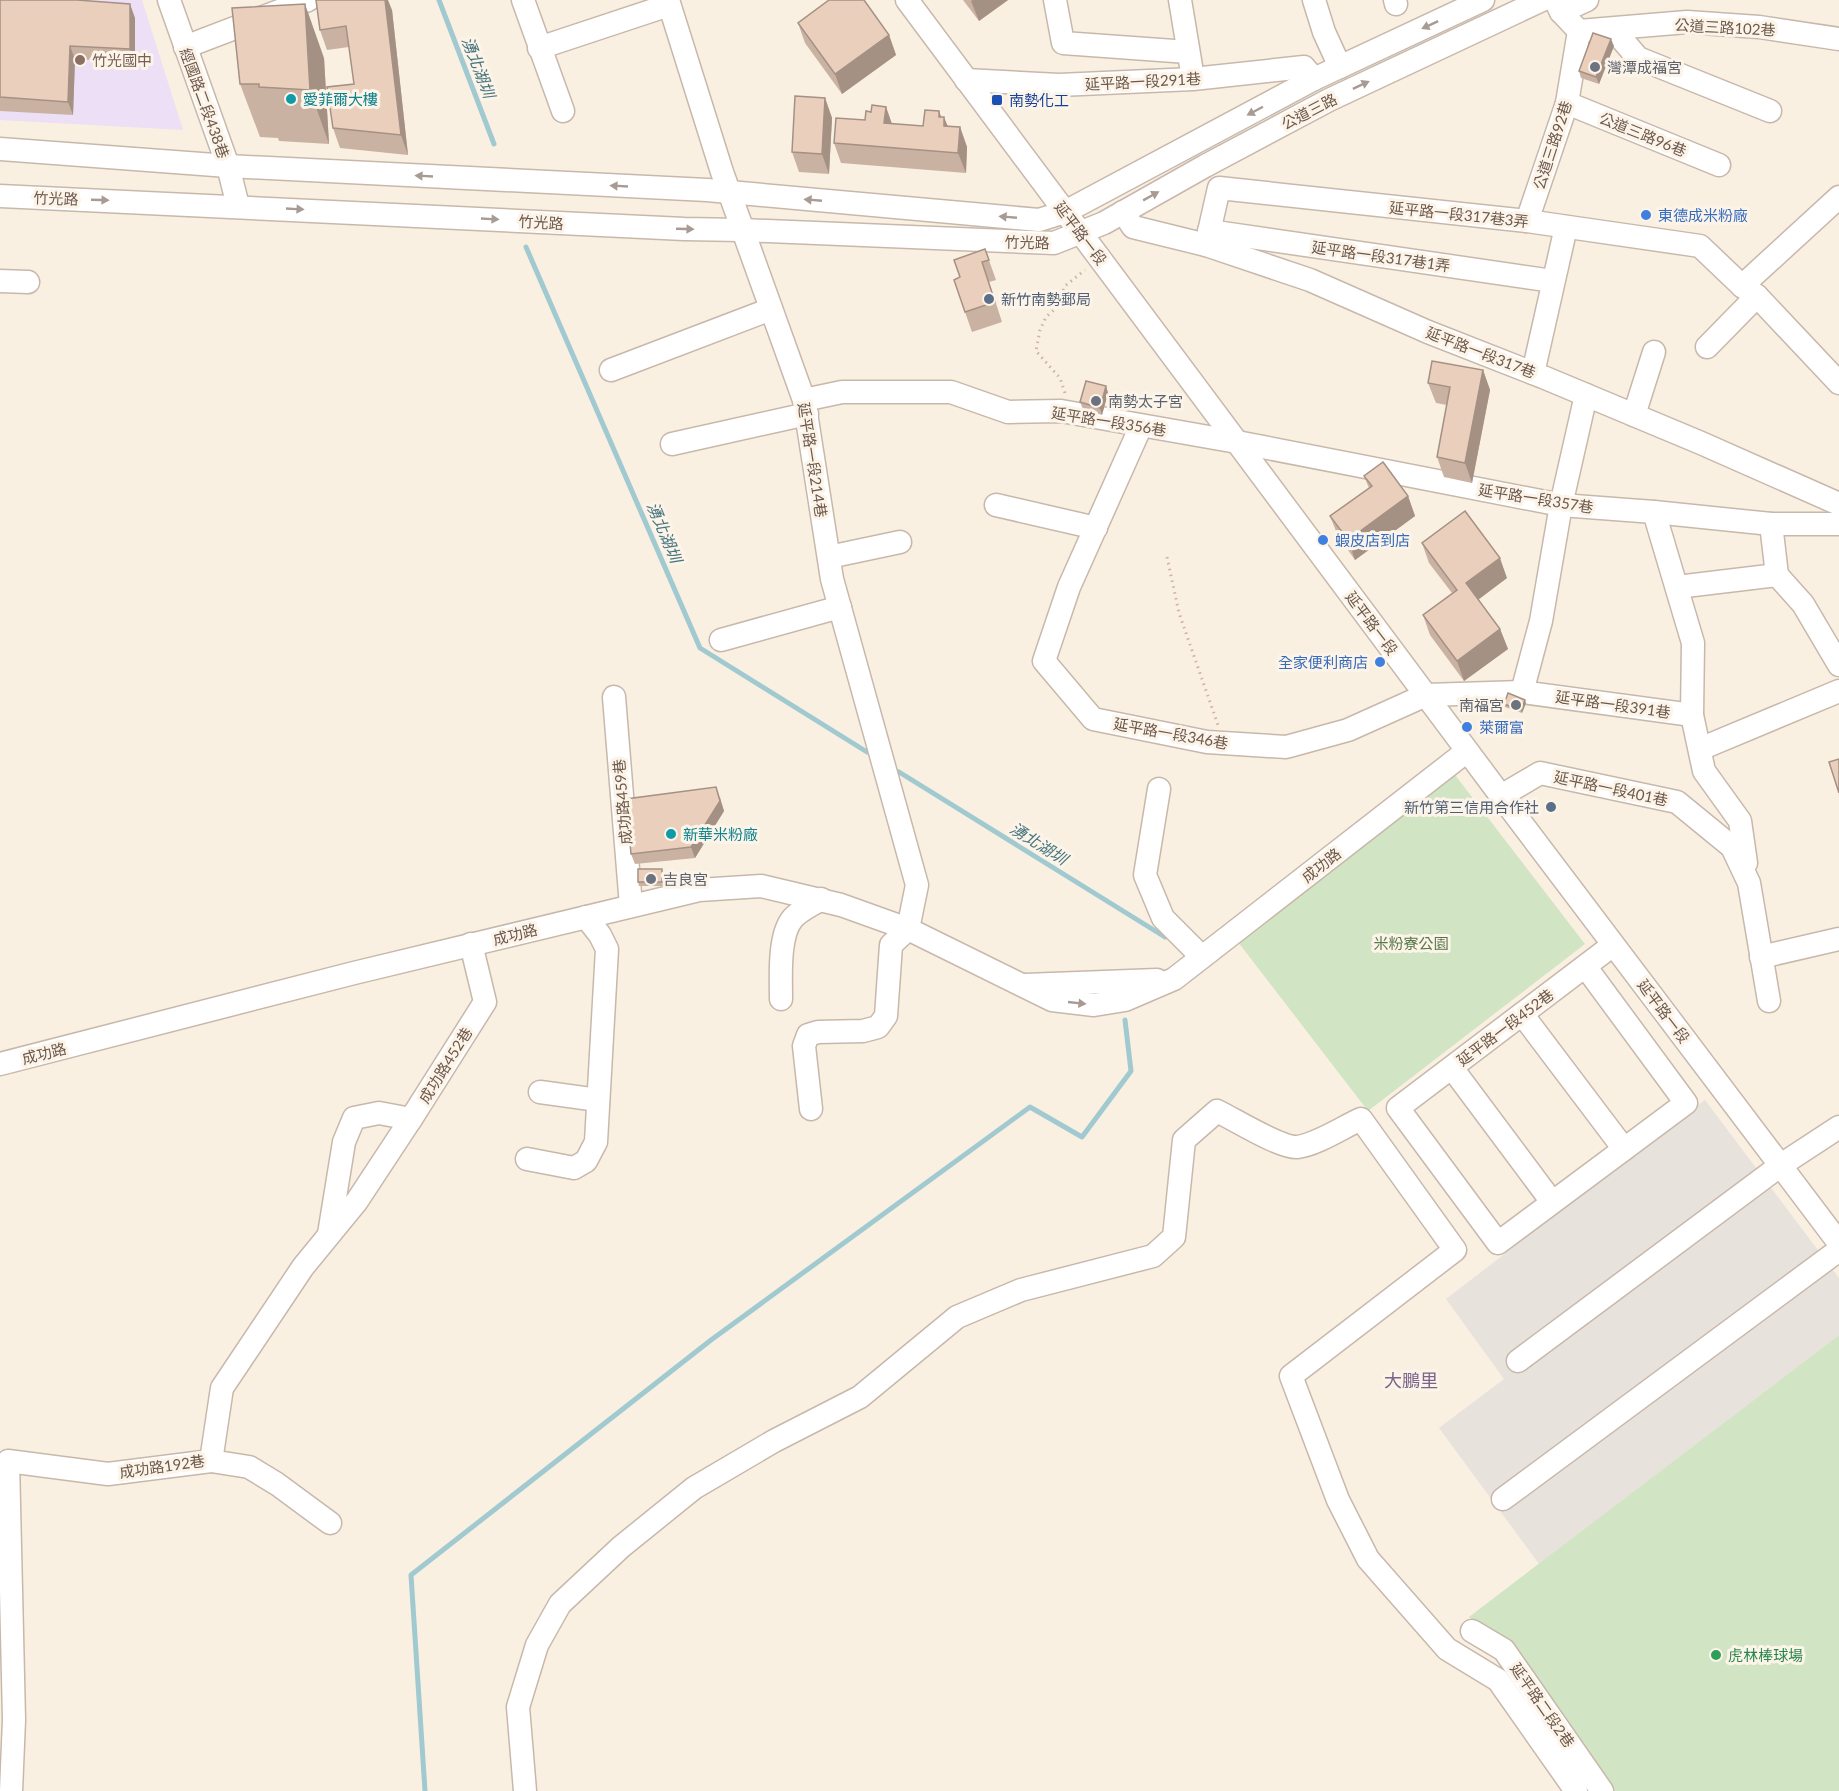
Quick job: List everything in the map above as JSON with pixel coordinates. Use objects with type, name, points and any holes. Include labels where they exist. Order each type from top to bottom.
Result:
[{"type":"street","name":"經國路二段438巷","points":[[169,0],[228,166],[238,206]]},
{"type":"street","points":[[185,47],[308,0]]},
{"type":"street","points":[[523,0],[563,111]]},
{"type":"street","name":"延平路一段","points":[[907,0],[1467,751],[1839,1244]]},
{"type":"street","points":[[1055,0],[1063,43],[1188,52]]},
{"type":"street","points":[[1180,0],[1193,79]]},
{"type":"street","points":[[1314,0],[1324,32],[1340,67]]},
{"type":"street","name":"公道三路","points":[[1081,233],[1329,100],[1553,4],[1587,0]]},
{"type":"street","points":[[539,48],[668,2]]},
{"type":"street","name":"延平路一段214巷","points":[[668,2],[742,230],[806,407],[829,557],[840,607],[917,885],[908,929]]},
{"type":"street","name":"公道三路","points":[[1065,212],[1314,79],[1472,2]]},
{"type":"street","points":[[1553,4],[1579,32]]},
{"type":"street","name":"公道三路102巷","points":[[1579,32],[1687,22],[1760,27],[1839,39]]},
{"type":"street","points":[[1613,29],[1638,58],[1770,111]]},
{"type":"street","name":"公道三路92巷","points":[[1527,221],[1567,103],[1579,32]]},
{"type":"street","name":"延平路一段291巷","points":[[966,80],[1059,85],[1193,79],[1304,67],[1314,79]]},
{"type":"street","name":"公道三路96巷","points":[[1567,103],[1719,165]]},
{"type":"street","name":"竹光路","points":[[0,149],[228,166],[706,190],[730,194],[1039,219],[1065,212]]},
{"type":"street","points":[[1205,166],[1219,188],[1208,238]]},
{"type":"street","name":"延平路一段317巷3弄","points":[[1219,188],[1527,221],[1700,246],[1750,291],[1839,383]]},
{"type":"street","name":"竹光路","points":[[0,196],[684,229],[1054,243],[1081,233]]},
{"type":"street","points":[[1707,347],[1750,291],[1839,197]]},
{"type":"street","name":"延平路一段317巷","points":[[1123,212],[1133,227],[1208,238],[1428,332],[1634,415],[1839,504]]},
{"type":"street","points":[[1533,373],[1566,227]]},
{"type":"street","name":"延平路一段317巷1弄","points":[[1208,238],[1553,281]]},
{"type":"street","points":[[0,281],[28,282]]},
{"type":"street","points":[[611,370],[771,309]]},
{"type":"street","points":[[1634,415],[1654,352]]},
{"type":"street","name":"延平路一段356巷","points":[[672,444],[806,407],[842,392],[951,392],[1008,412],[1067,412],[1236,442]]},
{"type":"street","points":[[1522,692],[1542,621],[1561,505],[1586,395]]},
{"type":"street","name":"延平路一段346巷","points":[[1141,426],[1069,586],[1044,662],[1093,719],[1207,742],[1286,747],[1348,730],[1426,695]]},
{"type":"street","name":"延平路一段357巷","points":[[1236,442],[1561,505],[1771,524],[1839,524]]},
{"type":"street","points":[[996,506],[1096,528]]},
{"type":"street","points":[[1654,512],[1693,642],[1692,716]]},
{"type":"street","points":[[1771,524],[1777,574],[1803,604],[1839,665]]},
{"type":"street","points":[[829,557],[900,542]]},
{"type":"street","points":[[1677,587],[1777,574]]},
{"type":"street","points":[[721,640],[840,607]]},
{"type":"street","points":[[1700,749],[1839,691]]},
{"type":"street","name":"延平路一段391巷","points":[[1426,695],[1522,692],[1692,716],[1704,771],[1740,821],[1749,883]]},
{"type":"street","name":"成功路459巷","points":[[614,697],[631,906]]},
{"type":"street","name":"成功路","points":[[0,1064],[471,944],[699,890],[761,886],[821,899],[908,929],[1023,985],[1174,979],[1467,751]]},
{"type":"street","name":"延平路一段401巷","points":[[1501,796],[1540,773],[1677,802],[1732,847],[1749,883],[1769,1001]]},
{"type":"street","points":[[1159,789],[1145,874],[1163,918],[1202,957]]},
{"type":"street","points":[[781,999],[781,965],[786,934],[792,918],[821,899]]},
{"type":"street","points":[[527,1160],[574,1168],[586,1161],[596,1142],[607,949],[600,935],[586,917]]},
{"type":"street","points":[[811,1109],[804,1046],[808,1035],[818,1032],[863,1031],[878,1026],[886,1016],[891,945],[908,929]]},
{"type":"street","points":[[1761,957],[1839,939]]},
{"type":"street","name":"成功路452巷","points":[[329,1236],[344,1142],[354,1118],[379,1113],[411,1119],[485,1002],[471,944]]},
{"type":"street","name":"延平路一段452巷","points":[[1552,1202],[1497,1243],[1398,1108],[1613,945]]},
{"type":"street","points":[[1452,1068],[1552,1202],[1686,1103],[1585,966]]},
{"type":"street","points":[[1522,1014],[1624,1149]]},
{"type":"street","points":[[540,1092],[598,1100]]},
{"type":"street","points":[[525,1791],[518,1707],[537,1644],[560,1604],[621,1547],[694,1488],[774,1441],[860,1397],[957,1317],[1021,1290],[1153,1256],[1174,1237],[1184,1140],[1217,1111],[1279,1143],[1296,1147],[1361,1119],[1455,1250],[1292,1376],[1338,1500],[1368,1559],[1447,1649],[1498,1680],[1576,1791]]},
{"type":"street","name":"成功路192巷","points":[[11,1791],[7,1720],[8,1461],[108,1474],[211,1461],[222,1388],[303,1267],[357,1201],[411,1119]]},
{"type":"street","points":[[1518,1361],[1781,1165],[1839,1127]]},
{"type":"street","points":[[1503,1499],[1839,1250]]},
{"type":"street","points":[[211,1461],[249,1467],[277,1484],[330,1523]]},
{"type":"street","name":"延平路二段2巷","points":[[1472,1631],[1504,1650],[1602,1791]]},
{"type":"path","points":[[1067,412],[1067,398],[1060,378],[1036,351],[1040,330],[1046,317],[1055,309],[1065,286],[1101,260]]},
{"type":"path","points":[[1167,557],[1179,613],[1224,743]]},
{"type":"shaded area","name":"竹光國中","points":[[0,0],[142,0],[183,130],[0,120]]},
{"type":"shaded area","points":[[1705,1100],[1839,1278],[1839,1335],[1539,1564],[1439,1428],[1504,1379],[1446,1299]]},
{"type":"green space","name":"米粉寮公園","points":[[1455,775],[1585,944],[1368,1111],[1238,942]]},
{"type":"green space","name":"虎林棒球場","points":[[1839,1335],[1839,1791],[1611,1791],[1513,1646],[1469,1617]]},
{"type":"building","points":[[0,0],[77,0],[130,4],[130,49],[70,46],[68,102],[0,97]]},
{"type":"building","points":[[316,0],[385,0],[401,135],[333,128],[327,87],[354,84],[346,26],[320,30]]},
{"type":"building","points":[[829,0],[864,0],[889,35],[835,74],[798,23]]},
{"type":"building","points":[[305,4],[310,90],[240,84],[232,8]]},
{"type":"building","name":"灣潭成福宮","points":[[1593,33],[1611,39],[1596,77],[1579,71]]},
{"type":"building","points":[[795,96],[825,98],[822,154],[792,152]]},
{"type":"building","points":[[872,105],[886,107],[884,123],[923,126],[925,110],[939,111],[939,117],[944,117],[944,126],[960,127],[958,153],[834,143],[836,118],[865,120],[866,111],[871,112]]},
{"type":"building","points":[[985,249],[989,260],[982,262],[995,302],[965,312],[954,280],[960,277],[954,260]]},
{"type":"building","points":[[1432,361],[1483,370],[1465,463],[1437,457],[1450,387],[1428,383]]},
{"type":"building","points":[[1086,381],[1106,386],[1100,408],[1080,402]]},
{"type":"building","points":[[1383,462],[1408,496],[1348,540],[1330,516],[1372,486],[1364,476]]},
{"type":"building","points":[[1465,511],[1500,558],[1466,583],[1500,629],[1457,661],[1423,615],[1457,590],[1422,543]]},
{"type":"building","name":"南福宮","points":[[1508,693],[1525,700],[1521,710],[1504,704]]},
{"type":"building","points":[[1839,759],[1839,793],[1829,762]]},
{"type":"building","name":"新華米粉廠","points":[[716,787],[720,801],[691,847],[631,854],[626,799]]},
{"type":"building","name":"吉良宮","points":[[638,869],[662,869],[662,882],[638,882]]},
{"type":"waterway","name":"湧北湖圳","points":[[439,0],[494,144]]},
{"type":"waterway","name":"湧北湖圳","points":[[526,247],[700,648],[867,752]]},
{"type":"waterway","name":"湧北湖圳","points":[[899,772],[1165,937]]},
{"type":"waterway","points":[[425,1791],[411,1575],[711,1340],[1030,1107],[1082,1137],[1131,1071],[1125,1020]]},
{"type":"place","name":"竹光國中","points":[[80,60]]},
{"type":"place","name":"灣潭成福宮","points":[[1595,67]]},
{"type":"place","name":"愛菲爾大樓","points":[[291,99]]},
{"type":"place","name":"南勢化工","points":[[997,100]]},
{"type":"place","name":"東德成米粉廠","points":[[1646,215]]},
{"type":"place","name":"新竹南勢郵局","points":[[989,299]]},
{"type":"place","name":"南勢太子宮","points":[[1096,401]]},
{"type":"place","name":"蝦皮店到店","points":[[1323,540]]},
{"type":"place","name":"全家便利商店","points":[[1380,662]]},
{"type":"place","name":"南福宮","points":[[1516,705]]},
{"type":"place","name":"萊爾富","points":[[1467,727]]},
{"type":"place","name":"新竹第三信用合作社","points":[[1551,807]]},
{"type":"place","name":"新華米粉廠","points":[[671,834]]},
{"type":"place","name":"吉良宮","points":[[651,879]]},
{"type":"place","name":"虎林棒球場","points":[[1716,1655]]},
{"type":"district","name":"大鵬里","points":[[1411,1380]]}]
